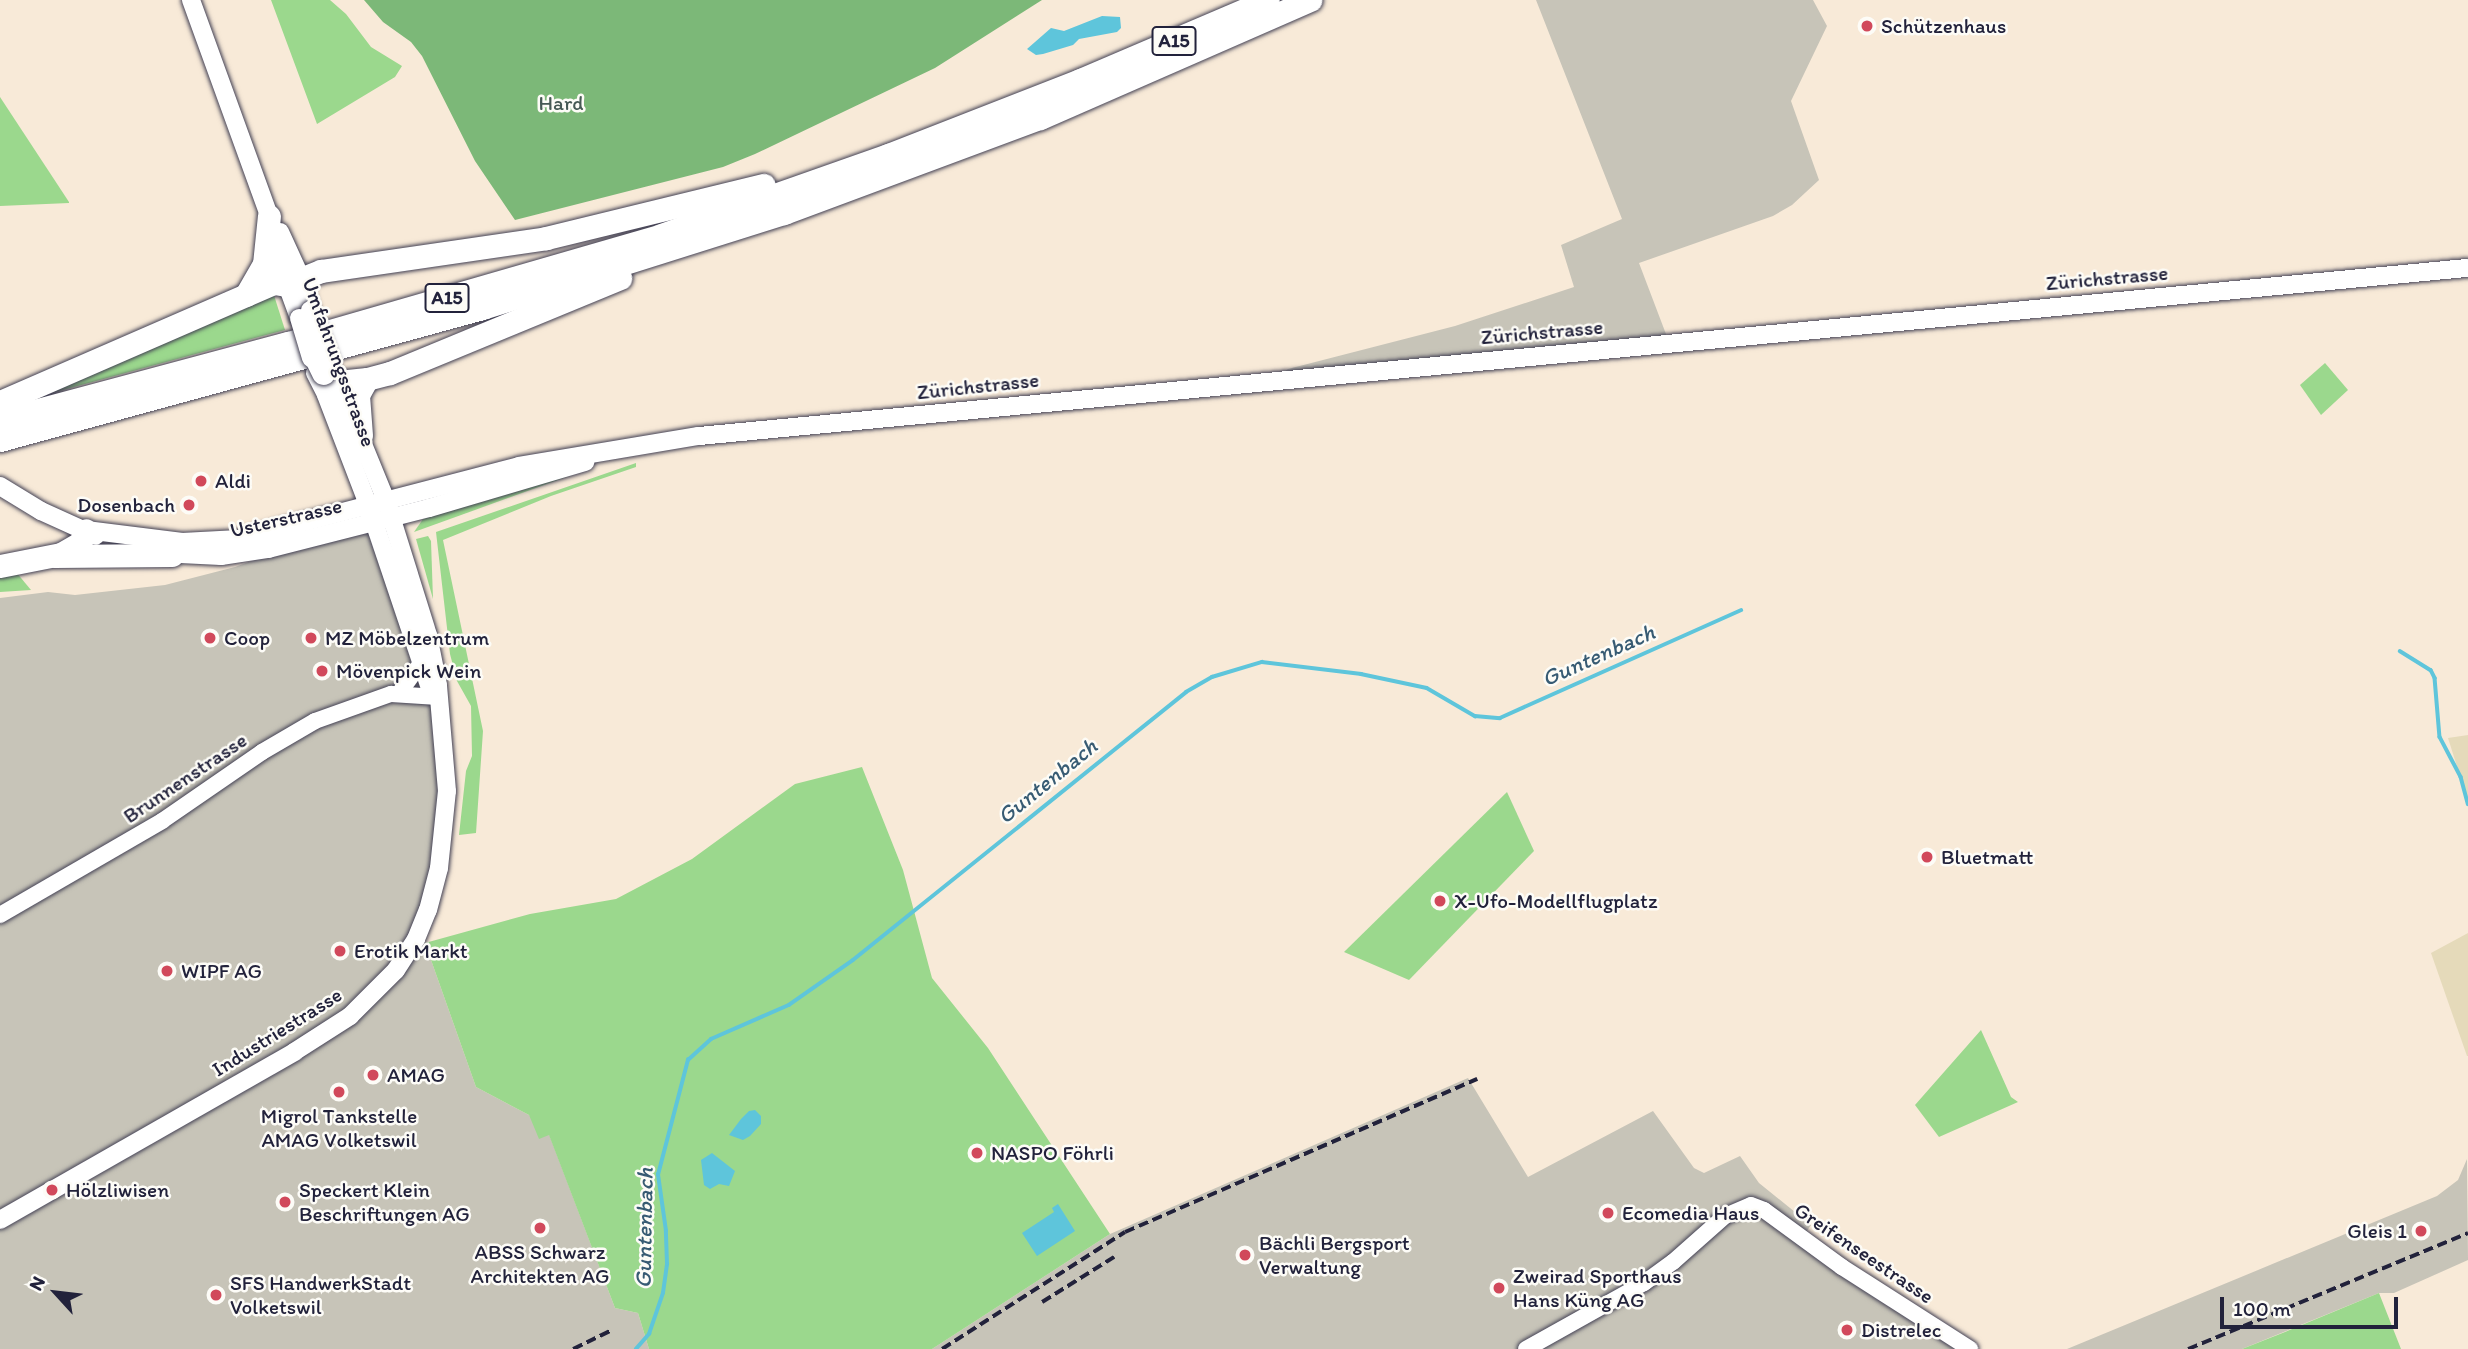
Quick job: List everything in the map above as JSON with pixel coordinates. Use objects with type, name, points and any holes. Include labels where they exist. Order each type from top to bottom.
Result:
[{"type":"highway","name":"A15","points":[[0,420],[556,267],[661,235],[888,155],[1103,71],[1268,0]]},
{"type":"highway","name":"A15","points":[[0,440],[482,307],[821,200],[1029,122],[1310,0]]},
{"type":"highway","points":[[0,402],[274,283],[294,283],[321,271],[546,238],[888,155]]},
{"type":"highway","points":[[246,295],[264,264],[269,216]]},
{"type":"highway","points":[[310,346],[327,373],[367,379],[573,299],[732,228]]},
{"type":"highway","points":[[361,435],[358,395],[367,379]]},
{"type":"highway","points":[[54,556],[78,544],[86,530]]},
{"type":"highway","points":[[0,566],[54,556],[172,555]]},
{"type":"main road","name":"Umfahrungsstrasse","points":[[191,0],[269,216],[283,238],[294,283],[327,373],[361,435],[380,512]]},
{"type":"main road","name":"Zürichstrasse","points":[[380,512],[519,467],[699,436],[2468,268]]},
{"type":"main road","name":"Umfahrungsstrasse","points":[[305,314],[310,346]]},
{"type":"main road","name":"Umfahrungsstrasse","points":[[327,373],[326,395],[380,512]]},
{"type":"main road","name":"Usterstrasse","points":[[0,486],[41,511],[86,530],[104,542],[172,555],[243,553],[380,512]]},
{"type":"main road","name":"Usterstrasse","points":[[86,530],[167,541],[221,541],[380,512]]},
{"type":"main road","name":"Industriestrasse","points":[[380,512],[421,663],[429,687],[438,697]]},
{"type":"main road","name":"Industriestrasse","points":[[0,1220],[294,1052],[349,1016],[381,988],[416,939],[439,868],[447,791],[443,720],[428,635],[380,512]]},
{"type":"street","points":[[400,692],[421,663]]},
{"type":"street","name":"Brunnenstrasse","points":[[0,915],[162,821],[293,733],[340,712],[400,692],[438,697]]},
{"type":"street","name":"Greifenseestrasse","points":[[1526,1349],[1656,1275],[1736,1208],[1751,1205],[1771,1215],[1842,1267],[1970,1349]]},
{"type":"shaded area","points":[[1536,0],[1813,0],[1827,26],[1791,101],[1819,180],[1792,205],[1773,216],[1639,263],[1669,342],[1272,381],[1288,369],[1455,326],[1574,287],[1561,245],[1622,219]]},
{"type":"shaded area","points":[[374,521],[438,697],[447,791],[416,939],[425,943],[476,1087],[529,1115],[549,1134],[615,1308],[638,1313],[649,1349],[0,1349],[0,598],[48,592],[75,595],[165,585],[235,567],[316,537]]},
{"type":"shaded area","points":[[2468,735],[2468,801],[2448,738]]},
{"type":"shaded area","points":[[2468,933],[2468,1056],[2467,1056],[2431,953]]},
{"type":"shaded area","points":[[1468,1078],[1528,1177],[1653,1111],[1694,1168],[1704,1173],[1740,1156],[1759,1183],[1811,1225],[1802,1238],[1970,1349],[932,1349],[1110,1234]]},
{"type":"shaded area","points":[[2467,1159],[2468,1260],[2394,1293],[2379,1293],[2242,1349],[2067,1349],[2437,1196],[2458,1180]]},
{"type":"green space","points":[[271,0],[330,0],[346,14],[371,47],[402,66],[395,77],[317,124]]},
{"type":"green space","name":"Hard","points":[[364,0],[1042,0],[935,68],[755,154],[723,167],[515,220],[475,161],[422,56],[411,42],[383,22]]},
{"type":"green space","points":[[0,97],[69,202],[69,203],[0,206]]},
{"type":"green space","points":[[272,289],[285,330],[11,404]]},
{"type":"green space","points":[[2325,363],[2348,390],[2321,415],[2300,385]]},
{"type":"green space","points":[[636,463],[636,467],[551,496],[443,540],[483,731],[476,833],[459,835],[466,771],[472,756],[471,706],[457,681],[450,654],[436,532]]},
{"type":"green space","points":[[572,475],[414,532],[423,519]]},
{"type":"green space","points":[[428,536],[431,541],[433,599],[416,539]]},
{"type":"green space","points":[[16,572],[31,590],[0,592],[0,574]]},
{"type":"green space","points":[[862,767],[903,870],[932,978],[988,1048],[1110,1234],[932,1349],[649,1349],[638,1313],[615,1308],[549,1135],[539,1139],[529,1115],[476,1087],[425,943],[530,914],[616,899],[692,859],[795,784]]},
{"type":"green space","name":"X-Ufo-Modellflugplatz","points":[[1507,792],[1534,851],[1409,980],[1344,952]]},
{"type":"green space","points":[[1981,1030],[2011,1097],[2018,1102],[1939,1137],[1915,1105]]},
{"type":"green space","points":[[2379,1293],[2401,1349],[2242,1349],[2285,1332]]},
{"type":"water","points":[[1102,16],[1120,17],[1121,28],[1117,32],[1079,39],[1073,45],[1043,54],[1036,55],[1027,49],[1051,28],[1064,31]]},
{"type":"water","points":[[755,1110],[761,1116],[761,1124],[750,1136],[743,1140],[729,1135],[749,1111]]},
{"type":"water","points":[[712,1153],[735,1171],[729,1186],[719,1184],[710,1189],[704,1185],[701,1160]]},
{"type":"water","points":[[1058,1204],[1075,1231],[1037,1256],[1022,1233],[1054,1212],[1052,1208]]},
{"type":"waterway","name":"Guntenbach","points":[[636,1349],[649,1334],[663,1293],[667,1264],[666,1231],[658,1175],[688,1060],[711,1039],[789,1005],[853,960],[1186,692],[1212,677],[1262,662],[1361,674],[1427,688],[1475,716],[1500,718],[1741,610]]},
{"type":"waterway","points":[[2400,651],[2431,670],[2435,678],[2440,737],[2461,777],[2468,804]]},
{"type":"railway","points":[[942,1349],[1125,1232],[1477,1079]]},
{"type":"railway","points":[[2188,1349],[2468,1233]]},
{"type":"railway","points":[[1042,1302],[1114,1257]]},
{"type":"railway","points":[[573,1349],[612,1330]]},
{"type":"place","name":"Schützenhaus","points":[[1867,26]]},
{"type":"place","name":"Aldi","points":[[201,481]]},
{"type":"place","name":"Dosenbach","points":[[189,505]]},
{"type":"place","name":"Coop","points":[[210,638]]},
{"type":"place","name":"MZ Möbelzentrum","points":[[311,638]]},
{"type":"place","name":"Mövenpick Wein","points":[[322,671]]},
{"type":"place","name":"Bluetmatt","points":[[1927,857]]},
{"type":"place","name":"X-Ufo-Modellflugplatz","points":[[1440,901]]},
{"type":"place","name":"Erotik Markt","points":[[340,951]]},
{"type":"place","name":"WIPF AG","points":[[167,971]]},
{"type":"place","name":"AMAG","points":[[373,1075]]},
{"type":"place","name":"Migrol Tankstelle AMAG Volketswil","points":[[339,1092]]},
{"type":"place","name":"NASPO Föhrli","points":[[977,1153]]},
{"type":"place","name":"Hölzliwisen","points":[[52,1190]]},
{"type":"place","name":"Speckert Klein Beschriftungen AG","points":[[285,1202]]},
{"type":"place","name":"Ecomedia Haus","points":[[1608,1213]]},
{"type":"place","name":"ABSS Schwarz Architekten AG","points":[[540,1228]]},
{"type":"place","name":"Gleis 1","points":[[2421,1231]]},
{"type":"place","name":"Bächli Bergsport Verwaltung","points":[[1245,1255]]},
{"type":"place","name":"Zweirad Sporthaus Hans Küng AG","points":[[1499,1288]]},
{"type":"place","name":"SFS HandwerkStadt Volketswil","points":[[216,1295]]},
{"type":"place","name":"Distrelec","points":[[1847,1330]]}]
